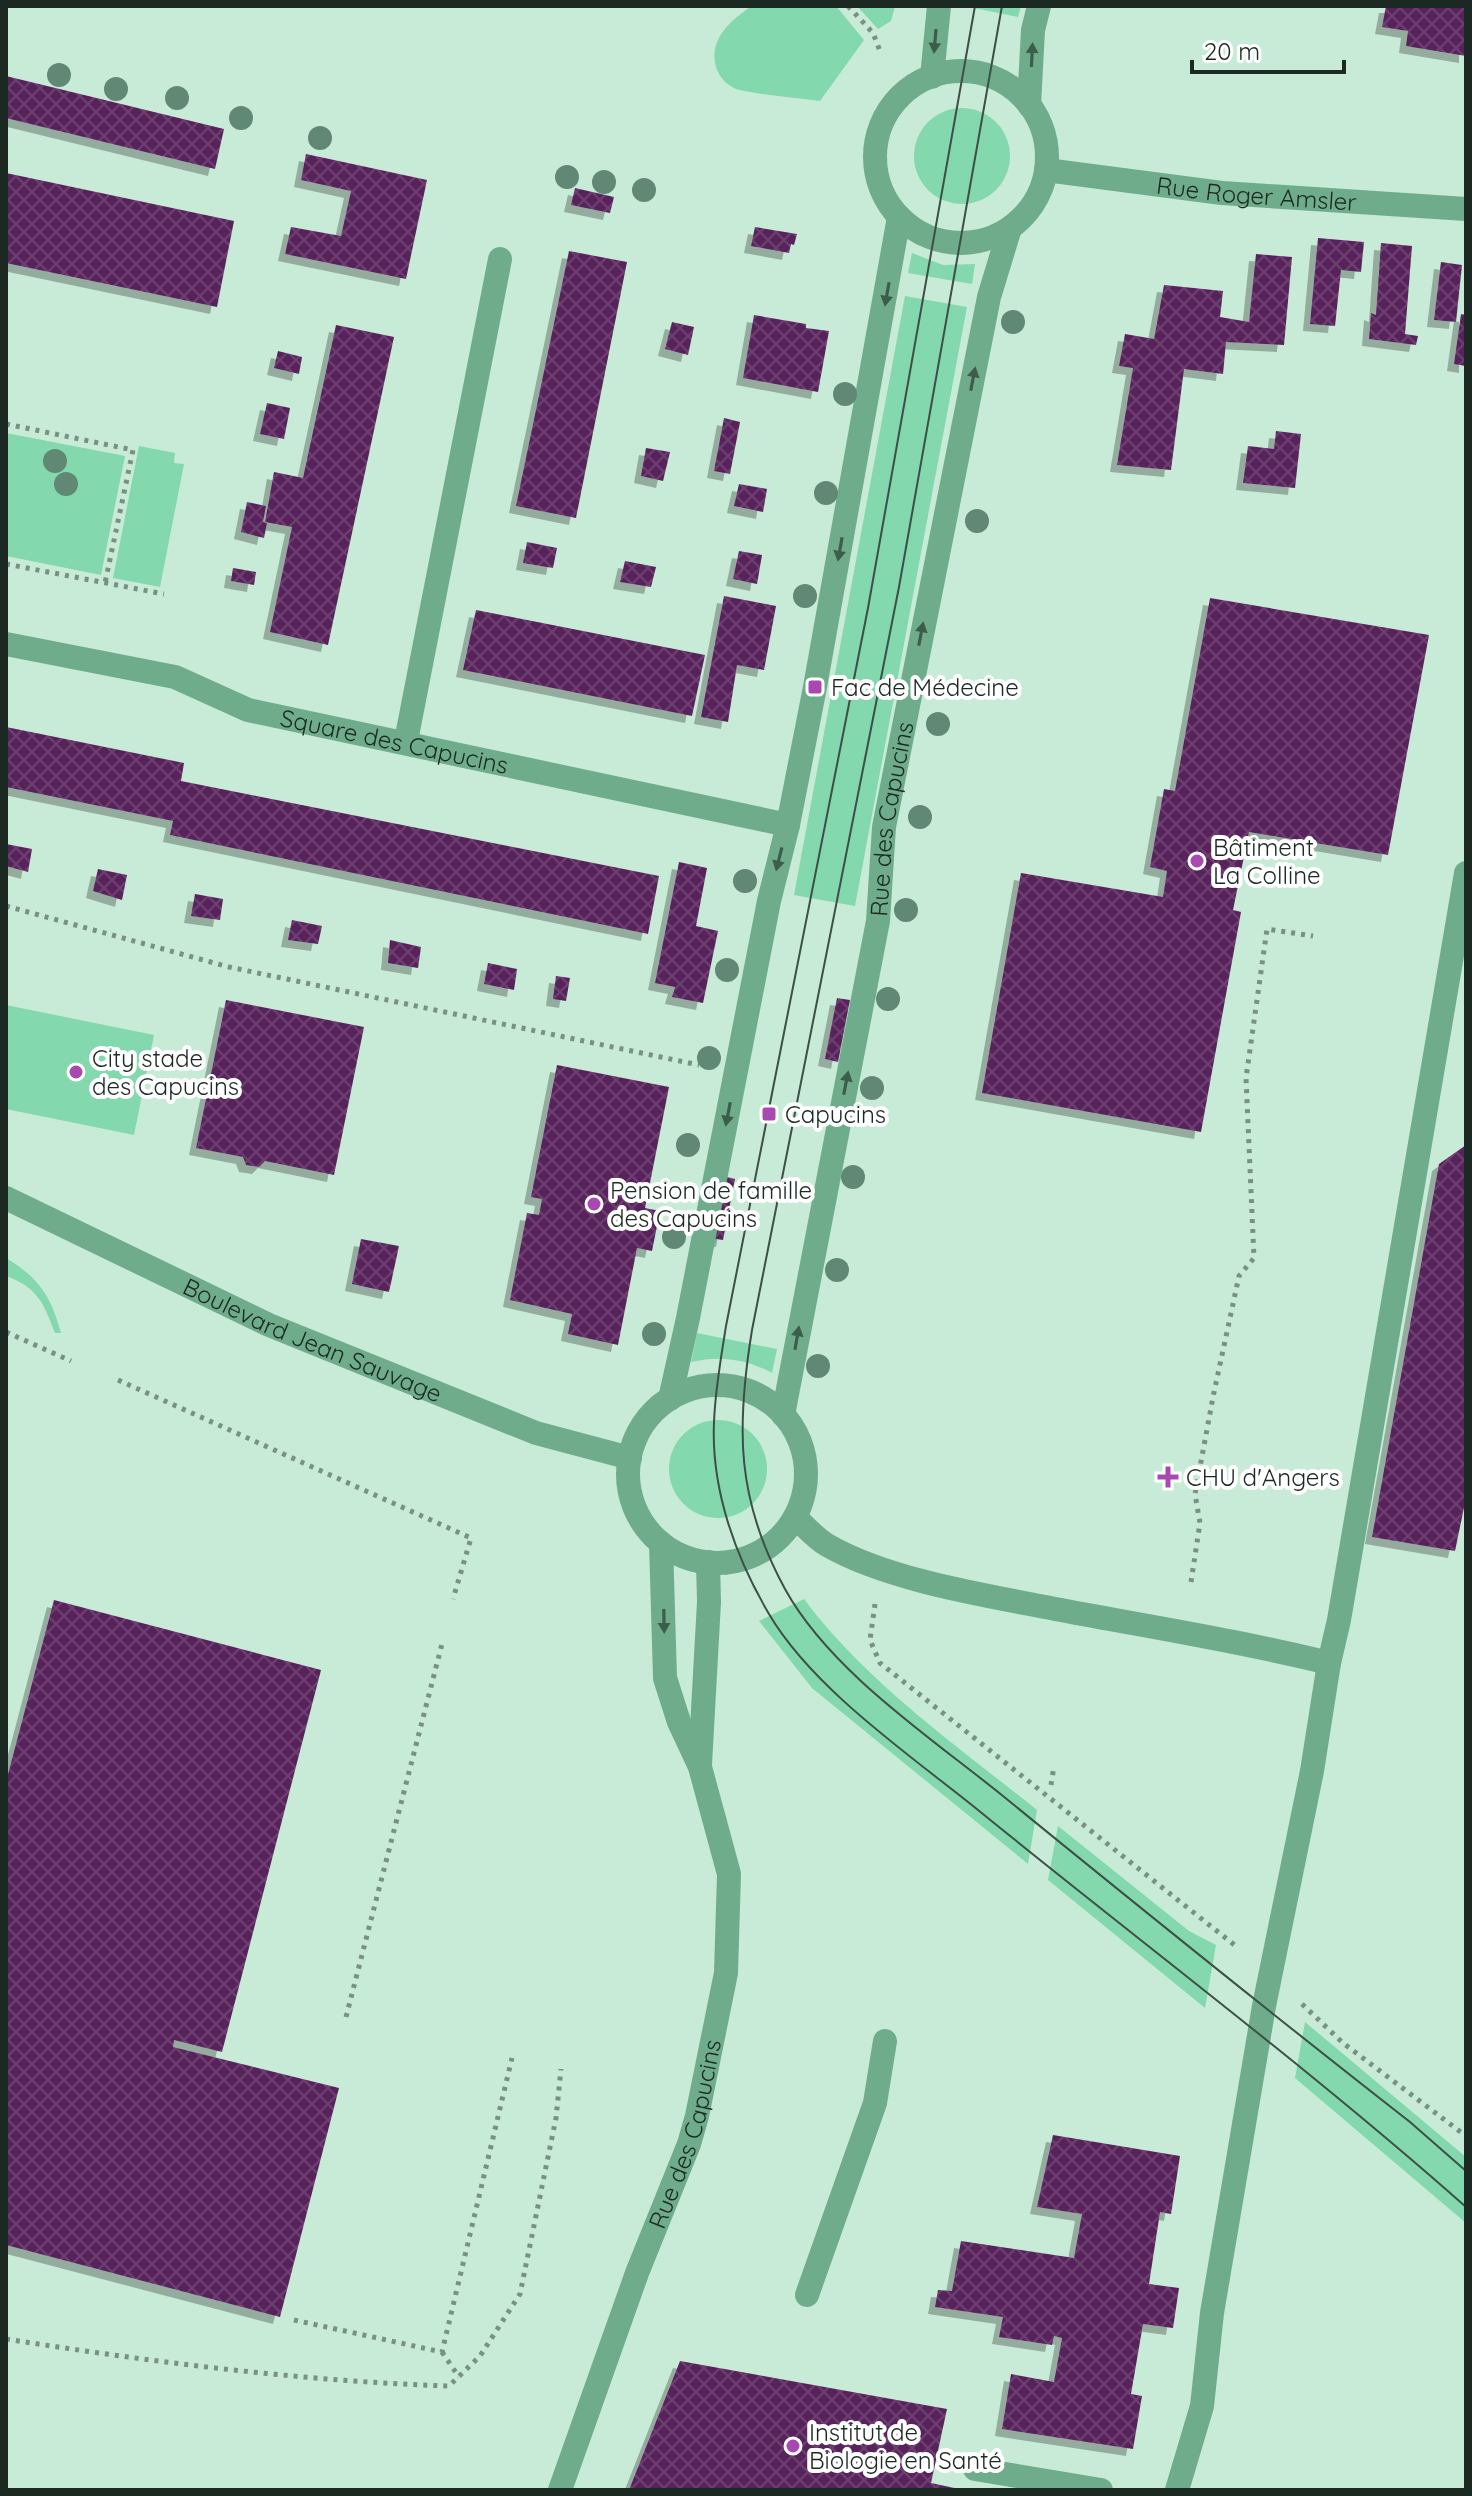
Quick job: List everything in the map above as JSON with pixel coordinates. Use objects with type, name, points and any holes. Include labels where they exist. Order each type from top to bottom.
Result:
[{"type":"street","points":[[932,77],[939,6]]},
{"type":"street","name":"Rue des Capucins","points":[[1029,105],[1033,30],[1039,6]]},
{"type":"street","name":"Rue des Capucins","points":[[951,72],[980,73],[1011,88],[1029,105],[1040,121],[1046,141],[1046,170],[1032,207],[1010,228],[982,240],[952,242],[925,235],[899,217],[879,182],[875,162],[877,138],[886,115],[901,96],[932,77],[951,72]]},
{"type":"street","name":"Rue Roger Amsler","points":[[1046,170],[1222,193],[1466,209]]},
{"type":"street","points":[[670,1399],[769,901],[788,825],[899,217]]},
{"type":"street","name":"Rue des Capucins","points":[[783,1415],[878,921],[884,827],[895,766],[989,297],[1010,228]]},
{"type":"street","points":[[406,741],[500,259]]},
{"type":"street","name":"Square des Capucins","points":[[6,644],[175,677],[248,710],[406,741],[788,825]]},
{"type":"street","points":[[1177,2490],[1202,2406],[1212,2313],[1271,1974],[1312,1771],[1466,873]]},
{"type":"street","name":"Boulevard Jean Sauvage","points":[[6,1198],[269,1325],[536,1433],[630,1458]]},
{"type":"street","points":[[705,1386],[735,1387],[752,1392],[783,1415],[796,1433],[806,1465],[805,1486],[795,1517],[774,1543],[756,1554],[729,1562],[708,1562],[688,1558],[661,1543],[646,1528],[629,1490],[630,1458],[643,1425],[670,1399],[705,1386]]},
{"type":"street","points":[[795,1517],[824,1543],[878,1567],[967,1592],[1276,1650],[1329,1663]]},
{"type":"street","name":"Rue des Capucins","points":[[560,2490],[637,2273],[689,2144],[726,1973],[729,1874],[700,1767],[679,1722],[665,1678],[661,1543]]},
{"type":"street","name":"Rue des Capucins","points":[[700,1767],[709,1602],[708,1562]]},
{"type":"street","points":[[807,2295],[875,2103],[885,2041]]},
{"type":"street","points":[[975,2469],[1101,2490]]},
{"type":"path","points":[[848,6],[873,33],[880,51]]},
{"type":"path","points":[[6,424],[133,450],[105,583]]},
{"type":"path","points":[[6,564],[164,594]]},
{"type":"path","points":[[6,906],[229,967],[697,1064]]},
{"type":"path","points":[[1191,1582],[1200,1523],[1195,1494],[1210,1411],[1239,1276],[1254,1258],[1246,1078],[1267,929],[1313,936]]},
{"type":"path","points":[[6,1332],[71,1361]]},
{"type":"path","points":[[118,1380],[471,1538],[453,1599]]},
{"type":"path","points":[[878,1567],[870,1640],[880,1663],[1271,1974],[1343,2043],[1466,2136]]},
{"type":"path","points":[[346,2017],[442,1644]]},
{"type":"path","points":[[1051,1785],[1054,1766]]},
{"type":"path","points":[[442,2352],[512,2058]]},
{"type":"path","points":[[6,2339],[97,2354],[368,2384],[449,2386],[480,2356],[520,2294],[556,2118],[561,2069]]},
{"type":"path","points":[[294,2320],[442,2352],[459,2377]]},
{"type":"green space","points":[[752,6],[836,6],[864,40],[820,101],[734,88],[717,70],[715,50],[728,25]]},
{"type":"green space","points":[[857,6],[895,6],[891,21],[878,29]]},
{"type":"green space","points":[[964,6],[1021,6],[1018,17]]},
{"type":"green space","points":[[962,108],[980,111],[996,122],[1007,138],[1010,156],[1007,174],[996,190],[980,201],[962,204],[944,201],[928,190],[917,174],[914,156],[917,138],[928,122],[944,111]]},
{"type":"green space","points":[[912,253],[943,265],[975,264],[972,284],[908,273]]},
{"type":"green space","points":[[905,296],[967,307],[855,906],[794,895]]},
{"type":"green space","points":[[6,433],[125,456],[101,575],[6,556]]},
{"type":"green space","points":[[139,446],[175,453],[174,463],[184,464],[160,587],[113,578]]},
{"type":"green space","name":"City stade des Capucins","points":[[6,1005],[154,1035],[134,1135],[6,1109]]},
{"type":"green space","points":[[6,1258],[42,1289],[53,1308],[61,1333],[55,1333],[38,1297],[6,1276]]},
{"type":"green space","points":[[697,1333],[777,1349],[772,1373],[733,1360],[691,1362]]},
{"type":"green space","points":[[718,1420],[737,1424],[753,1434],[763,1450],[767,1469],[763,1488],[753,1504],[737,1514],[718,1518],[699,1514],[683,1504],[673,1488],[669,1469],[673,1450],[683,1434],[699,1424]]},
{"type":"green space","points":[[804,1599],[829,1630],[884,1686],[1037,1810],[1028,1864],[812,1688],[759,1621]]},
{"type":"green space","points":[[1058,1826],[1189,1931],[1216,1945],[1205,2008],[1048,1880]]},
{"type":"green space","points":[[1305,2022],[1466,2157],[1466,2223],[1295,2078]]},
{"type":"building","points":[[1386,6],[1466,6],[1466,56],[1406,46],[1408,31],[1382,27]]},
{"type":"building","points":[[6,76],[224,129],[215,169],[6,118]]},
{"type":"building","points":[[306,154],[427,180],[406,279],[285,254],[291,227],[341,236],[351,191],[301,180]]},
{"type":"building","points":[[6,173],[234,221],[217,307],[6,263]]},
{"type":"building","points":[[575,188],[614,197],[610,213],[571,205]]},
{"type":"building","points":[[755,227],[797,234],[794,245],[791,244],[789,253],[751,246]]},
{"type":"building","points":[[1318,238],[1364,242],[1361,272],[1341,270],[1335,326],[1310,324]]},
{"type":"building","points":[[1381,243],[1412,246],[1405,334],[1418,336],[1416,345],[1369,339],[1371,313],[1376,315]]},
{"type":"building","points":[[569,251],[627,262],[576,518],[516,506]]},
{"type":"building","points":[[1256,254],[1292,257],[1284,345],[1226,342],[1223,374],[1184,369],[1171,470],[1117,465],[1133,368],[1119,366],[1125,334],[1154,339],[1164,285],[1223,291],[1220,317],[1249,322]]},
{"type":"building","points":[[1441,262],[1462,265],[1456,322],[1434,320]]},
{"type":"building","points":[[1461,314],[1466,315],[1466,366],[1454,364]]},
{"type":"building","points":[[754,315],[829,331],[818,392],[743,378]]},
{"type":"building","points":[[672,322],[694,327],[688,355],[665,349]]},
{"type":"building","points":[[336,325],[394,337],[328,645],[270,632],[292,527],[265,522],[274,472],[303,478]]},
{"type":"building","points":[[278,351],[302,357],[299,374],[274,368]]},
{"type":"building","points":[[267,403],[290,408],[284,439],[260,434]]},
{"type":"building","points":[[724,418],[740,422],[730,474],[714,471]]},
{"type":"building","points":[[1276,431],[1301,434],[1295,488],[1243,483],[1248,446],[1274,449]]},
{"type":"building","points":[[646,448],[670,452],[663,481],[641,476]]},
{"type":"building","points":[[739,484],[767,489],[763,512],[734,506]]},
{"type":"building","points":[[247,502],[266,506],[264,538],[241,532]]},
{"type":"building","points":[[527,542],[557,548],[553,568],[523,563]]},
{"type":"building","points":[[739,551],[762,555],[757,584],[733,579]]},
{"type":"building","points":[[625,561],[656,567],[651,587],[620,582]]},
{"type":"building","points":[[233,568],[256,572],[254,585],[231,581]]},
{"type":"building","points":[[724,596],[776,606],[764,670],[737,665],[728,722],[701,717]]},
{"type":"building","name":"Bâtiment La Colline","points":[[1210,598],[1429,635],[1388,855],[1249,832],[1233,910],[1241,912],[1201,1132],[982,1093],[1021,873],[1163,897],[1167,871],[1150,867],[1164,789],[1175,791]]},
{"type":"building","points":[[476,610],[705,655],[692,716],[463,670]]},
{"type":"building","points":[[6,727],[184,763],[181,781],[659,876],[648,934],[170,835],[173,821],[6,787]]},
{"type":"building","points":[[6,844],[32,849],[28,872],[6,866]]},
{"type":"building","points":[[679,862],[707,868],[696,926],[718,931],[703,1003],[672,997],[675,987],[655,983]]},
{"type":"building","points":[[98,869],[127,875],[122,900],[93,891]]},
{"type":"building","points":[[195,894],[223,899],[220,920],[191,916]]},
{"type":"building","points":[[292,920],[322,926],[318,944],[288,940]]},
{"type":"building","points":[[390,940],[421,947],[418,968],[388,963]]},
{"type":"building","points":[[488,963],[517,969],[514,990],[484,984]]},
{"type":"building","points":[[556,976],[570,978],[566,1001],[553,999]]},
{"type":"building","points":[[837,998],[850,1000],[838,1062],[825,1059]]},
{"type":"building","points":[[226,1000],[364,1027],[334,1175],[265,1161],[259,1167],[246,1165],[243,1157],[196,1148]]},
{"type":"building","name":"Pension de famille des Capucins","points":[[557,1065],[669,1087],[645,1208],[660,1211],[652,1251],[637,1248],[618,1345],[568,1334],[572,1314],[510,1300],[527,1213],[539,1215],[542,1199],[531,1197]]},
{"type":"building","points":[[1466,1145],[1466,1498],[1455,1551],[1372,1537],[1439,1164]]},
{"type":"building","points":[[723,1176],[735,1179],[723,1240],[710,1238]]},
{"type":"building","points":[[361,1239],[399,1246],[389,1292],[352,1284]]},
{"type":"building","points":[[54,1600],[321,1670],[222,2052],[174,2040],[173,2047],[339,2088],[280,2317],[6,2245],[6,1782]]},
{"type":"building","points":[[1053,2135],[1180,2156],[1171,2214],[1160,2212],[1149,2284],[1179,2288],[1173,2328],[1143,2324],[1131,2394],[1142,2396],[1133,2449],[1002,2429],[1011,2374],[1054,2382],[1062,2338],[1054,2336],[1052,2345],[999,2337],[1003,2317],[935,2307],[938,2290],[952,2291],[961,2241],[1074,2258],[1082,2214],[1037,2207]]},
{"type":"building","name":"Institut de Biologie en Santé","points":[[680,2361],[947,2409],[931,2483],[964,2490],[629,2490]]},
{"type":"tram line","points":[[975,6],[868,608],[726,1326],[714,1423],[721,1498],[736,1547],[769,1614],[811,1669],[864,1720],[1285,2055],[1466,2207]]},
{"type":"tram line","points":[[1002,6],[899,587],[752,1330],[742,1431],[749,1493],[757,1524],[785,1589],[804,1619],[855,1675],[914,1726],[1410,2122],[1466,2171]]},
{"type":"place","name":"Fac de Médecine","points":[[815,687]]},
{"type":"place","name":"Bâtiment La Colline","points":[[1197,861]]},
{"type":"place","name":"City stade des Capucins","points":[[76,1072]]},
{"type":"place","name":"Capucins","points":[[769,1114]]},
{"type":"place","name":"Pension de famille des Capucins","points":[[594,1204]]},
{"type":"place","name":"CHU d'Angers","points":[[1168,1477]]},
{"type":"place","name":"Institut de Biologie en Santé","points":[[793,2446]]}]
